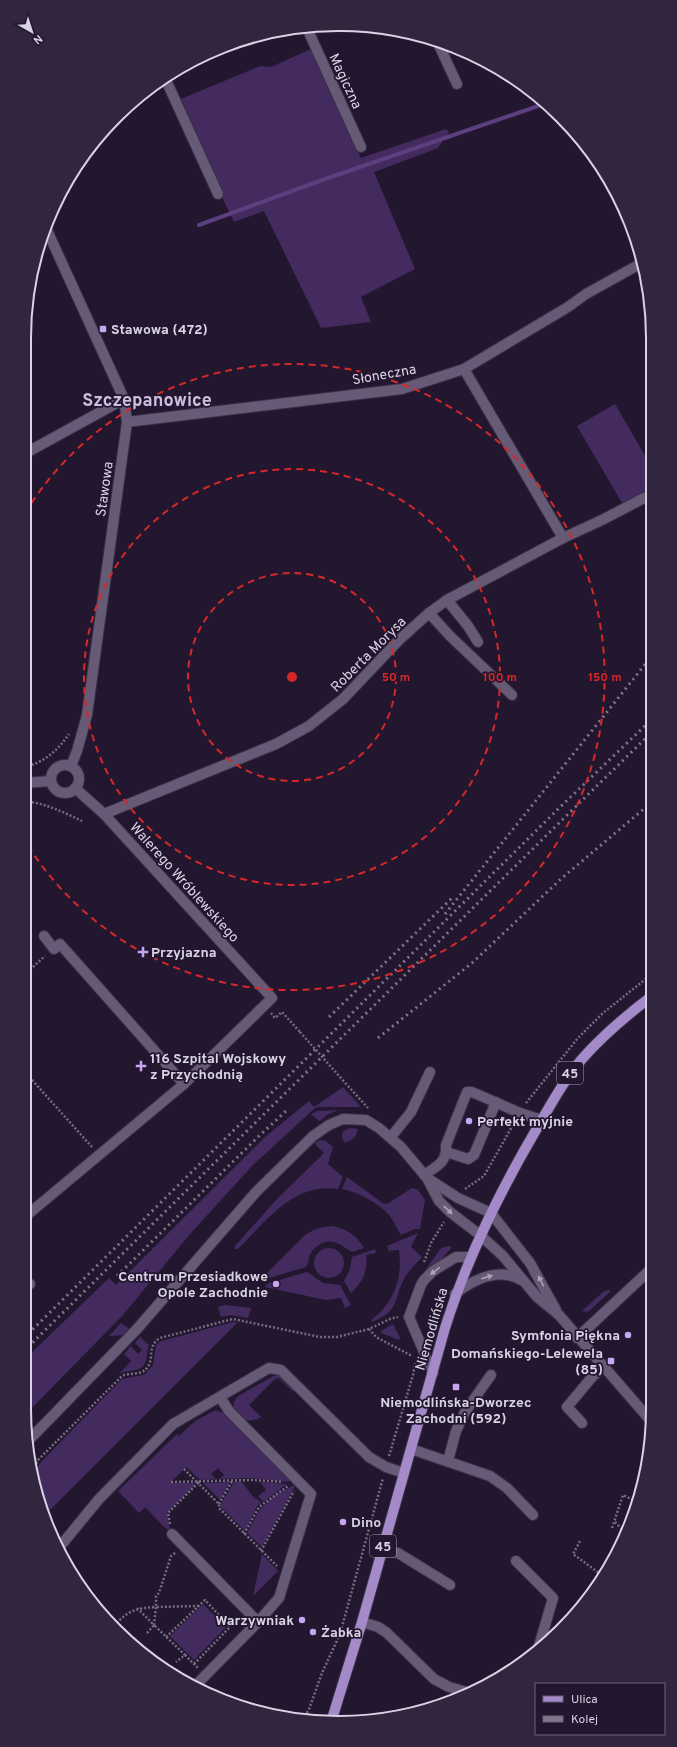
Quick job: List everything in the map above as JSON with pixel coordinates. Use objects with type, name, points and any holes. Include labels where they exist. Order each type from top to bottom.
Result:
[{"type":"main road","name":"Niemodlińska","points":[[333,1716],[362,1622],[456,1294],[470,1257],[512,1170],[572,1071],[611,1030],[646,1001]]},
{"type":"street","name":"Magiczna","points":[[309,33],[361,147]]},
{"type":"street","points":[[440,48],[457,84]]},
{"type":"street","points":[[167,83],[218,194]]},
{"type":"street","name":"Stawowa","points":[[49,236],[124,399],[127,422],[87,715],[77,751],[71,766]]},
{"type":"street","name":"Słoneczna","points":[[127,422],[402,389],[464,369],[568,308],[586,294],[637,266]]},
{"type":"street","points":[[464,369],[562,538]]},
{"type":"street","points":[[31,450],[124,399]]},
{"type":"street","name":"Roberta Morysa","points":[[104,814],[276,744],[309,726],[343,699],[399,640],[429,613],[447,600],[562,538],[602,520],[644,498]]},
{"type":"street","points":[[447,600],[468,626],[478,642]]},
{"type":"street","points":[[429,613],[450,636],[512,695]]},
{"type":"street","points":[[63,765],[71,766],[75,769],[79,776],[79,781],[75,788],[67,792],[55,789],[51,781],[55,769],[63,765]]},
{"type":"street","points":[[31,782],[51,781]]},
{"type":"street","name":"Walerego Wróblewskiego","points":[[75,788],[104,814],[272,998],[184,1084]]},
{"type":"street","points":[[31,1212],[184,1084],[60,944],[54,949],[44,936]]},
{"type":"street","points":[[391,1137],[411,1112],[430,1072]]},
{"type":"street","points":[[425,1176],[443,1162],[446,1152],[446,1145],[467,1092],[472,1092],[520,1113],[542,1120]]},
{"type":"street","points":[[446,1152],[468,1159],[474,1155],[496,1102]]},
{"type":"street","points":[[33,1436],[137,1329],[256,1192],[313,1136],[328,1124],[343,1119],[366,1120],[391,1137],[425,1176],[439,1201],[503,1256],[536,1297],[559,1315]]},
{"type":"street","points":[[425,1176],[458,1198],[491,1213],[530,1263],[559,1315],[577,1338],[646,1415]]},
{"type":"street","points":[[433,1373],[415,1335],[409,1317],[421,1285],[433,1271],[456,1257],[470,1257]]},
{"type":"street","points":[[456,1294],[474,1281],[498,1274],[513,1275],[522,1280]]},
{"type":"street","points":[[577,1338],[646,1274]]},
{"type":"street","points":[[582,1423],[568,1407],[593,1376],[603,1367]]},
{"type":"street","points":[[62,1544],[99,1500],[173,1424],[269,1368],[281,1370],[369,1457],[386,1467],[404,1473]]},
{"type":"street","points":[[448,1461],[456,1431],[465,1412],[491,1375]]},
{"type":"street","points":[[199,1682],[258,1622],[279,1598],[311,1494],[229,1411],[220,1397]]},
{"type":"street","points":[[411,1449],[490,1476],[507,1488],[533,1515]]},
{"type":"street","points":[[172,1534],[258,1622]]},
{"type":"street","points":[[382,1550],[398,1553],[450,1585]]},
{"type":"street","points":[[516,1561],[553,1598],[541,1640]]},
{"type":"street","points":[[362,1622],[378,1627],[387,1633],[434,1679],[449,1687],[461,1691]]},
{"type":"path","points":[[31,766],[35,765],[49,756],[64,742],[72,730]]},
{"type":"path","points":[[31,802],[53,808],[82,821]]},
{"type":"path","points":[[31,969],[49,952],[54,956],[63,948]]},
{"type":"path","points":[[269,1012],[275,1018],[282,1012],[368,1108]]},
{"type":"path","points":[[31,1079],[100,1154]]},
{"type":"path","points":[[36,1463],[121,1377],[126,1374],[140,1373],[146,1368],[150,1361],[151,1348],[160,1338],[233,1319],[325,1337],[347,1336],[398,1317]]},
{"type":"path","points":[[369,1329],[376,1337],[414,1357]]},
{"type":"path","points":[[184,1469],[219,1504],[219,1508],[244,1534],[286,1575]]},
{"type":"path","points":[[306,1714],[319,1679],[340,1634],[384,1475]]},
{"type":"path","points":[[171,1482],[251,1480],[291,1483],[275,1493],[259,1507],[244,1534]]},
{"type":"path","points":[[219,1504],[232,1481]]},
{"type":"path","points":[[172,1534],[168,1512],[198,1482]]},
{"type":"path","points":[[261,1551],[299,1482]]},
{"type":"path","points":[[612,1528],[624,1495],[632,1500]]},
{"type":"path","points":[[615,1522],[622,1529]]},
{"type":"path","points":[[580,1541],[573,1554],[598,1572]]},
{"type":"path","points":[[147,1633],[154,1625],[156,1596],[159,1593],[171,1556],[183,1545]]},
{"type":"path","points":[[166,1637],[205,1600],[230,1627],[194,1664]]},
{"type":"path","points":[[117,1622],[121,1618],[137,1608],[198,1606]]},
{"type":"path","points":[[137,1608],[184,1655],[176,1662]]},
{"type":"shaded area","points":[[311,49],[361,158],[446,129],[449,132],[438,148],[374,172],[415,269],[361,297],[371,322],[321,328],[264,211],[234,222],[176,101],[260,66],[271,67]]},
{"type":"shaded area","points":[[615,404],[646,457],[646,495],[644,498],[625,508],[577,426]]},
{"type":"shaded area","points":[[343,1087],[361,1107],[315,1108],[252,1166],[191,1233],[123,1315],[31,1409],[31,1353],[109,1278],[116,1285],[265,1137],[309,1101],[314,1107]]},
{"type":"shaded area","points":[[338,1110],[319,1121],[311,1114],[318,1111]]},
{"type":"shaded area","points":[[350,1128],[358,1129],[354,1138],[345,1143],[342,1138],[342,1134],[345,1130]]},
{"type":"shaded area","points":[[320,1140],[326,1141],[333,1147],[328,1164],[343,1177],[338,1189],[322,1188],[308,1191],[294,1198],[270,1216],[238,1249],[235,1249],[235,1246],[277,1199],[324,1153],[314,1143]]},
{"type":"shaded area","points":[[347,1177],[384,1204],[387,1204],[412,1188],[418,1190],[425,1200],[420,1229],[415,1229],[401,1235],[391,1217],[379,1206],[361,1195],[342,1189]]},
{"type":"shaded area","points":[[332,1226],[351,1233],[364,1248],[352,1252],[335,1242],[324,1242],[316,1247],[311,1253],[306,1267],[259,1281],[304,1236],[317,1229]]},
{"type":"shaded area","points":[[418,1233],[411,1247],[422,1257],[406,1276],[391,1309],[387,1314],[372,1322],[371,1320],[379,1314],[391,1298],[400,1270],[399,1250],[389,1251],[387,1246]]},
{"type":"shaded area","points":[[449,1246],[452,1247],[441,1260],[426,1269],[441,1248]]},
{"type":"shaded area","points":[[329,1248],[339,1253],[344,1263],[339,1273],[329,1278],[319,1273],[314,1263],[319,1253]]},
{"type":"shaded area","points":[[375,1249],[376,1253],[366,1255],[364,1276],[359,1285],[351,1293],[344,1281],[350,1269],[352,1257]]},
{"type":"shaded area","points":[[307,1272],[323,1283],[340,1285],[351,1305],[345,1308],[341,1298],[326,1300],[265,1287],[269,1283]]},
{"type":"shaded area","points":[[604,1291],[611,1291],[588,1312],[582,1311]]},
{"type":"shaded area","points":[[225,1305],[251,1308],[248,1318],[230,1315],[221,1317],[218,1307]]},
{"type":"shaded area","points":[[233,1322],[237,1323],[49,1511],[41,1488],[37,1469],[40,1463],[122,1379],[143,1375],[146,1373],[153,1365],[156,1345],[161,1341]]},
{"type":"shaded area","points":[[121,1323],[130,1329],[124,1335],[109,1336]]},
{"type":"shaded area","points":[[393,1324],[400,1338],[399,1340],[381,1333],[381,1331]]},
{"type":"shaded area","points":[[140,1337],[149,1345],[144,1365],[139,1369],[119,1374],[131,1361],[124,1354],[131,1346],[138,1354],[142,1350],[135,1343]]},
{"type":"shaded area","points":[[277,1374],[294,1389],[292,1391],[279,1378],[275,1379],[249,1405],[261,1417],[255,1420],[243,1419],[235,1412],[234,1401],[238,1396]]},
{"type":"shaded area","points":[[216,1410],[229,1415],[291,1479],[288,1482],[250,1478],[219,1479],[224,1475],[218,1468],[211,1474],[216,1479],[200,1480],[186,1467],[170,1483],[194,1483],[195,1485],[167,1513],[170,1530],[165,1528],[145,1507],[139,1513],[118,1491],[177,1434],[179,1436],[195,1421]]},
{"type":"shaded area","points":[[241,1481],[255,1499],[256,1498],[261,1503],[257,1506],[245,1531],[220,1506],[234,1482]]},
{"type":"shaded area","points":[[230,1482],[220,1500],[203,1483]]},
{"type":"shaded area","points":[[260,1482],[287,1484],[263,1502],[258,1496],[266,1490]]},
{"type":"shaded area","points":[[294,1485],[295,1486],[262,1547],[247,1533],[260,1509],[275,1495]]},
{"type":"shaded area","points":[[262,1554],[278,1571],[253,1596]]},
{"type":"shaded area","points":[[203,1604],[226,1627],[194,1660],[170,1636]]},
{"type":"waterway","points":[[199,225],[325,179],[539,106]]},
{"type":"railway","points":[[445,914],[646,663]]},
{"type":"railway","points":[[31,1331],[555,812],[646,725]]},
{"type":"railway","points":[[31,1344],[646,738]]},
{"type":"railway","points":[[378,1038],[472,963],[562,878],[646,807]]},
{"type":"railway","points":[[329,1017],[454,896]]},
{"type":"railway","points":[[117,1276],[286,1111]]},
{"type":"place","name":"Stawowa (472)","points":[[103,329]]},
{"type":"place","name":"Przyjazna","points":[[143,952]]},
{"type":"place","name":"116 Szpital Wojskowy z Przychodnią","points":[[141,1066]]},
{"type":"place","name":"Perfekt myjnie","points":[[469,1121]]},
{"type":"place","name":"Centrum Przesiadkowe Opole Zachodnie","points":[[276,1284]]},
{"type":"place","name":"Symfonia Piękna","points":[[628,1335]]},
{"type":"place","name":"Domańskiego-Lelewela (85)","points":[[611,1361]]},
{"type":"place","name":"Niemodlińska-Dworzec Zachodni (592)","points":[[456,1387]]},
{"type":"place","name":"Dino","points":[[343,1522]]},
{"type":"place","name":"Warzywniak","points":[[302,1620]]},
{"type":"place","name":"Żabka","points":[[313,1632]]},
{"type":"district","name":"Szczepanowice","points":[[147,400]]}]
